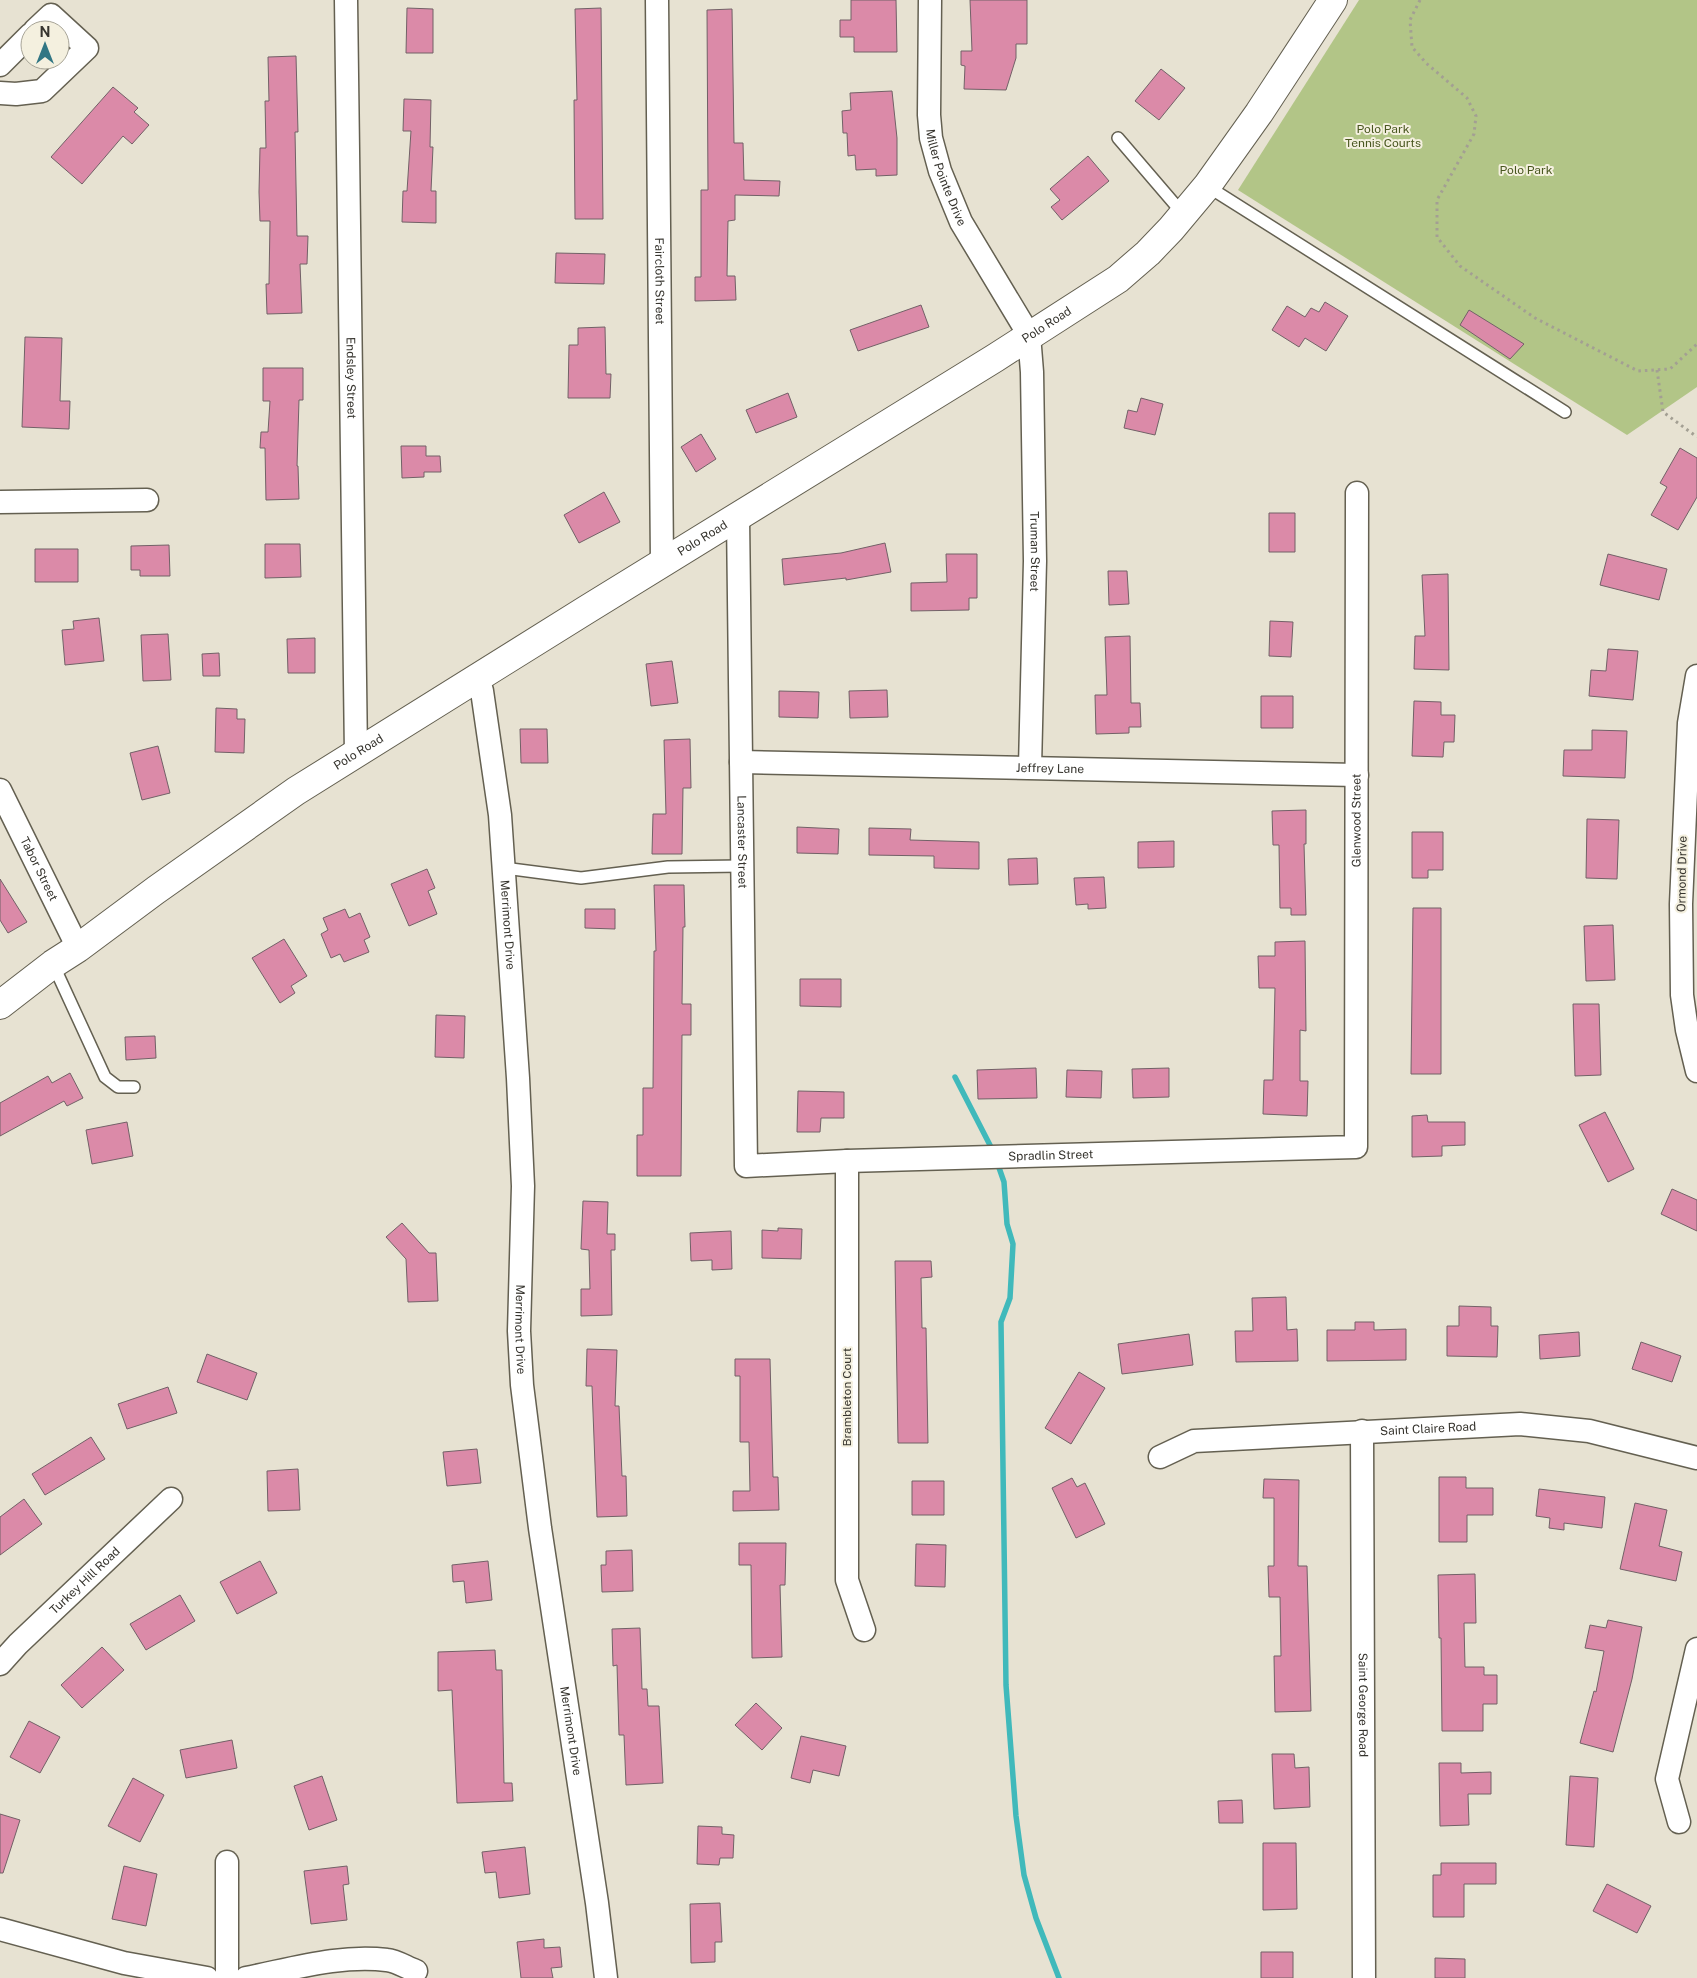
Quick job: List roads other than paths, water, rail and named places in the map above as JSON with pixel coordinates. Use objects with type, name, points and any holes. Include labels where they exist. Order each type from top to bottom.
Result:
[{"type":"main road","name":"Polo Road","points":[[0,1005],[53,964],[296,791],[1118,279],[1148,253],[1184,215],[1207,186],[1259,113],[1333,0]]},
{"type":"street","name":"Endsley Street","points":[[346,0],[356,755]]},
{"type":"street","name":"Faircloth Street","points":[[657,0],[662,562]]},
{"type":"street","name":"Miller Pointe Drive","points":[[930,0],[931,138],[940,170],[961,222],[1029,336]]},
{"type":"street","points":[[46,20],[51,15],[56,20]]},
{"type":"street","points":[[70,32],[87,48],[70,64]]},
{"type":"street","points":[[0,65],[20,45]]},
{"type":"street","points":[[0,93],[16,94],[42,91],[64,70]]},
{"type":"street","name":"Truman Street","points":[[1029,336],[1032,372],[1035,561],[1030,767]]},
{"type":"street","name":"Glenwood Street","points":[[1356,1147],[1357,493]]},
{"type":"street","points":[[0,502],[147,500]]},
{"type":"street","name":"Lancaster Street","points":[[738,517],[746,1166]]},
{"type":"street","name":"Ormond Drive","points":[[1697,676],[1689,723],[1681,904],[1682,995],[1686,1030],[1697,1071]]},
{"type":"street","name":"Merrimont Drive","points":[[478,677],[482,691],[499,805],[518,1078],[523,1186],[519,1331],[522,1385],[540,1528],[606,1978]]},
{"type":"street","name":"Jeffrey Lane","points":[[741,762],[1357,775]]},
{"type":"street","name":"Tabor Street","points":[[0,790],[78,948]]},
{"type":"street","name":"Spradlin Street","points":[[746,1166],[847,1161],[1356,1147]]},
{"type":"street","name":"Brambleton Court","points":[[847,1161],[847,1580],[864,1630]]},
{"type":"street","name":"Saint Claire Road","points":[[1160,1457],[1194,1441],[1520,1424],[1589,1431],[1697,1458]]},
{"type":"street","name":"Saint George Road","points":[[1362,1431],[1364,1978]]},
{"type":"street","name":"Turkey Hill Road","points":[[0,1664],[18,1644],[171,1499]]},
{"type":"street","points":[[1678,1822],[1667,1779],[1697,1649]]},
{"type":"street","points":[[227,1862],[227,1978]]},
{"type":"street","points":[[0,1929],[124,1963],[207,1978]]},
{"type":"street","points":[[246,1978],[326,1963],[362,1959],[389,1960],[416,1971]]},
{"type":"lane","points":[[1118,138],[1184,215]]},
{"type":"lane","points":[[1207,186],[1565,412]]},
{"type":"lane","points":[[504,868],[581,878],[668,868],[742,866]]},
{"type":"lane","points":[[53,964],[105,1077],[118,1087],[134,1087]]},
{"type":"waterway","points":[[955,1077],[993,1151]]},
{"type":"waterway","points":[[997,1162],[1004,1182],[1007,1224],[1013,1244],[1010,1298],[1001,1322],[1006,1685],[1016,1816],[1024,1875],[1036,1918],[1059,1978]]},
{"type":"park label","name":"Polo Park Tennis Courts","points":[[1383,136]]},
{"type":"park label","name":"Polo Park","points":[[1526,170]]}]
